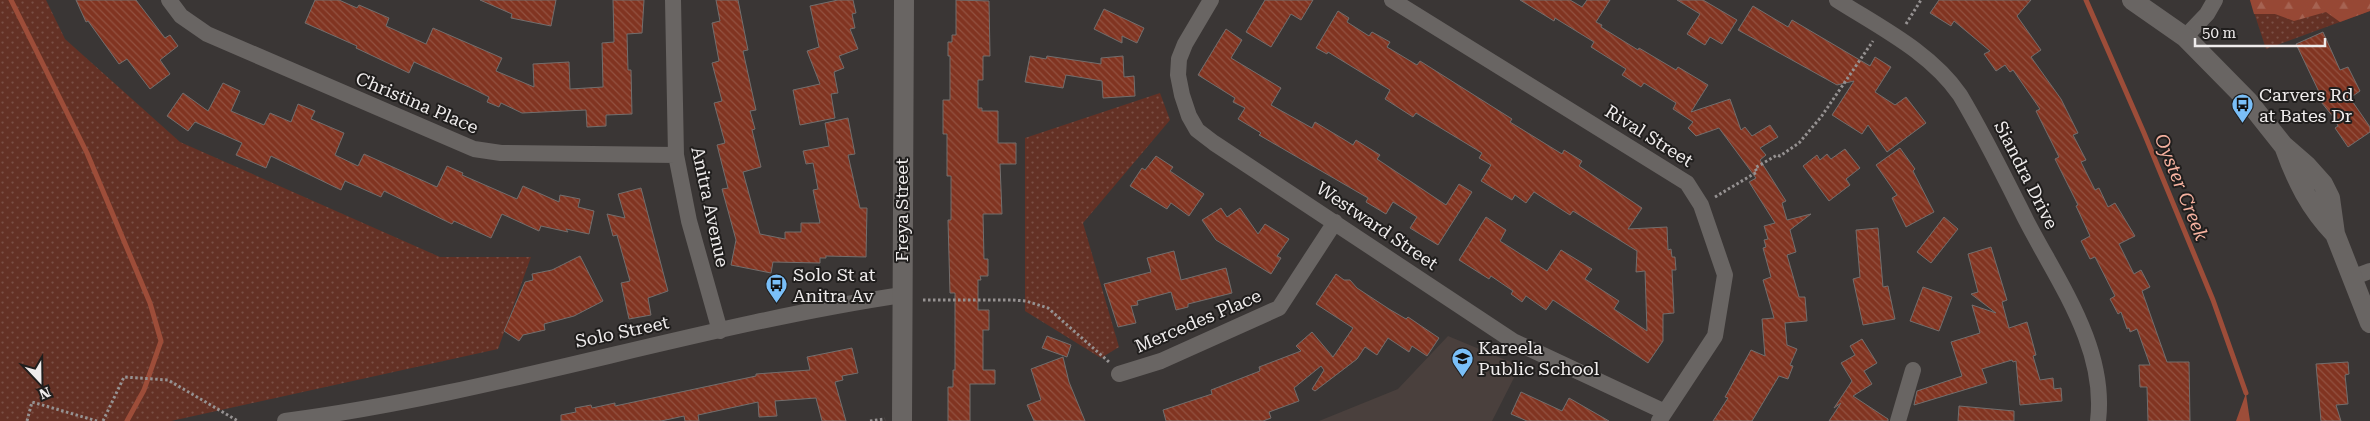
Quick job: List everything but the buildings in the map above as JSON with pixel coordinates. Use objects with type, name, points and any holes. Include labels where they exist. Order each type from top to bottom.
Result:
[{"type":"street","name":"Christina Place","points":[[169,0],[181,16],[207,34],[474,149],[501,153],[676,155]]},
{"type":"street","name":"Anitra Avenue","points":[[673,0],[676,155],[689,221],[720,331]]},
{"type":"street","name":"Freya Street","points":[[902,421],[904,0]]},
{"type":"street","name":"Westward Street","points":[[1212,0],[1179,59],[1178,74],[1182,96],[1197,130],[1512,341],[1662,417]]},
{"type":"street","name":"Rival Street","points":[[1392,0],[1687,183],[1701,205],[1725,275],[1715,336],[1662,417]]},
{"type":"street","name":"Siandra Drive","points":[[1838,0],[1897,37],[1937,66],[1949,79],[1971,112],[2084,330],[2097,374],[2100,393],[2098,421]]},
{"type":"street","points":[[2185,37],[2207,14],[2215,0]]},
{"type":"street","points":[[2137,3],[2185,37],[2248,101],[2284,145],[2323,184],[2330,198],[2335,234],[2362,274],[2370,323]]},
{"type":"street","name":"Mercedes Place","points":[[1119,374],[1161,361],[1279,308],[1336,222]]},
{"type":"street","name":"Solo Street","points":[[285,421],[353,417],[720,331],[902,295]]},
{"type":"street","points":[[1898,421],[1914,370]]},
{"type":"path","points":[[1897,37],[1921,0]]},
{"type":"path","points":[[1721,194],[1757,172],[1756,168],[1762,164],[1799,143],[1821,117],[1882,28]]},
{"type":"path","points":[[923,300],[1026,301],[1048,308],[1104,356],[1119,374]]},
{"type":"path","points":[[103,421],[124,377],[168,380],[238,421]]},
{"type":"path","points":[[27,421],[32,402],[98,421]]},
{"type":"path","points":[[870,421],[880,420]]},
{"type":"shaded area","points":[[0,0],[46,0],[65,39],[180,142],[440,257],[531,257],[498,349],[171,421],[0,421]]},
{"type":"shaded area","points":[[2250,0],[2370,0],[2370,11],[2266,49]]},
{"type":"shaded area","points":[[1160,93],[1170,120],[1083,223],[1119,347],[1101,358],[1025,311],[1025,138]]},
{"type":"shaded area","name":"Kareela Public School","points":[[1448,336],[1520,366],[1492,421],[1319,421],[1398,389]]},
{"type":"shaded area","points":[[2245,387],[2250,421],[2236,421],[2245,396]]},
{"type":"green space","points":[[2250,0],[2370,0],[2370,11],[2340,22],[2326,12],[2294,21],[2275,14],[2254,14]]},
{"type":"waterway","points":[[11,0],[87,153],[150,303],[161,341],[144,390],[127,421]]},
{"type":"waterway","name":"Oyster Creek","points":[[2086,0],[2144,133],[2213,300],[2246,393]]},
{"type":"place","name":"Carvers Rd at Bates Dr","points":[[2243,124]]},
{"type":"place","name":"Solo St at Anitra Av","points":[[777,304]]},
{"type":"place","name":"Kareela Public School","points":[[1462,377]]}]
